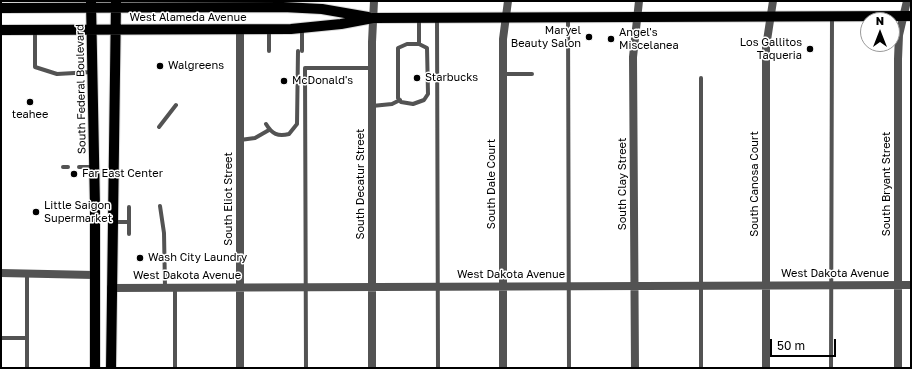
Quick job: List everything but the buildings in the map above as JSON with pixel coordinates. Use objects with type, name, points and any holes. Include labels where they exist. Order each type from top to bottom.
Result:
[{"type":"main road","name":"West Alameda Avenue","points":[[1,8],[32,4],[243,4],[315,8],[373,18],[907,16]]},
{"type":"main road","name":"South Federal Boulevard","points":[[91,4],[94,167],[95,368]]},
{"type":"main road","points":[[111,368],[116,4]]},
{"type":"main road","name":"West Alameda Avenue","points":[[1,30],[240,30],[302,28],[341,24],[373,18]]},
{"type":"street","name":"South Decatur Street","points":[[372,368],[372,68],[374,1]]},
{"type":"street","name":"South Dale Court","points":[[503,368],[503,39],[508,1]]},
{"type":"street","name":"South Clay Street","points":[[635,368],[633,57],[639,1]]},
{"type":"street","name":"South Canosa Court","points":[[766,368],[766,47],[773,1]]},
{"type":"street","name":"South Bryant Street","points":[[898,368],[898,59],[899,35],[907,16],[907,1]]},
{"type":"street","name":"South Eliot Street","points":[[240,30],[240,368]]},
{"type":"street","points":[[1,274],[94,275]]},
{"type":"street","name":"West Dakota Avenue","points":[[111,288],[911,285]]},
{"type":"lane","points":[[831,368],[832,16]]},
{"type":"lane","points":[[568,17],[569,368]]},
{"type":"lane","points":[[419,18],[419,44]]},
{"type":"lane","points":[[437,18],[438,368]]},
{"type":"lane","points":[[266,124],[269,130],[275,134],[289,134],[297,124],[302,28]]},
{"type":"lane","points":[[269,29],[269,51]]},
{"type":"lane","points":[[34,31],[35,68],[57,74],[92,72]]},
{"type":"lane","points":[[372,106],[392,104],[400,100],[413,104],[424,100],[428,94],[427,48],[419,44],[407,44],[398,48],[398,98],[400,100]]},
{"type":"lane","points":[[306,368],[305,68],[372,68]]},
{"type":"lane","points":[[503,74],[532,74]]},
{"type":"lane","points":[[701,78],[701,368]]},
{"type":"lane","points":[[159,127],[176,105]]},
{"type":"lane","points":[[240,140],[255,138],[269,130]]},
{"type":"lane","points":[[63,167],[68,167]]},
{"type":"lane","points":[[79,167],[94,167]]},
{"type":"lane","points":[[160,206],[164,233],[165,287]]},
{"type":"lane","points":[[129,207],[129,234]]},
{"type":"lane","points":[[112,222],[128,222]]},
{"type":"lane","points":[[27,274],[27,368]]},
{"type":"lane","points":[[175,287],[175,368]]},
{"type":"lane","points":[[1,338],[27,338]]},
{"type":"place","name":"Maryel Beauty Salon","points":[[589,37]]},
{"type":"place","name":"Angel's Miscelanea","points":[[611,39]]},
{"type":"place","name":"Los Gallitos Taqueria","points":[[810,49]]},
{"type":"place","name":"Walgreens","points":[[160,66]]},
{"type":"place","name":"Starbucks","points":[[417,78]]},
{"type":"place","name":"McDonald's","points":[[284,81]]},
{"type":"place","name":"teahee","points":[[30,102]]},
{"type":"place","name":"Far East Center","points":[[74,174]]},
{"type":"place","name":"Little Saigon Supermarket","points":[[36,212]]},
{"type":"place","name":"Wash City Laundry","points":[[140,258]]}]
